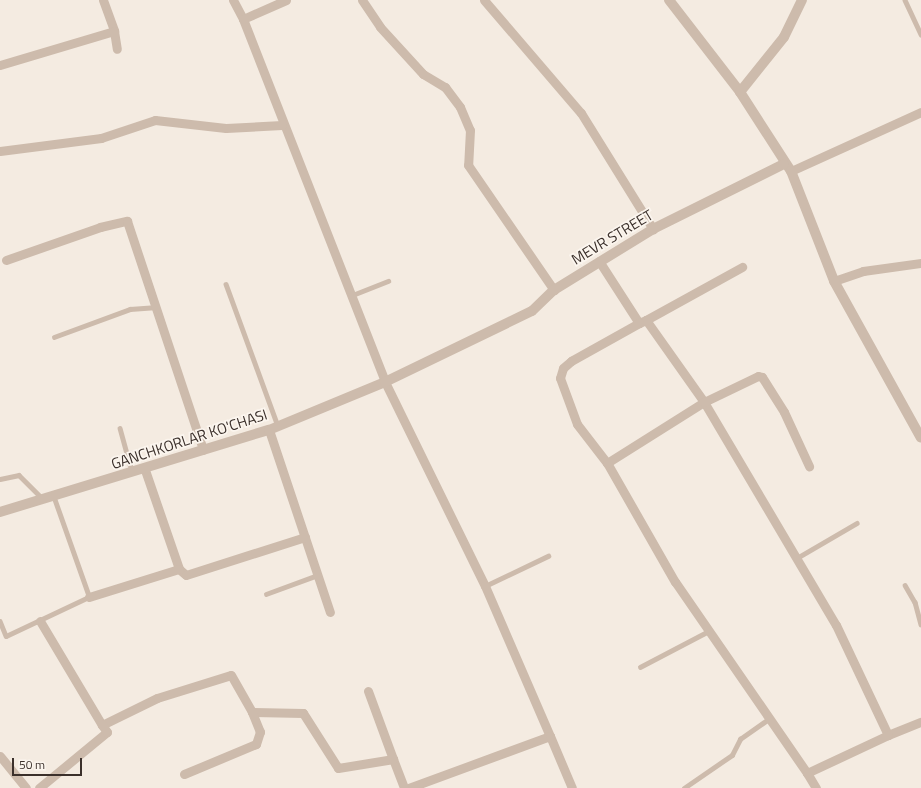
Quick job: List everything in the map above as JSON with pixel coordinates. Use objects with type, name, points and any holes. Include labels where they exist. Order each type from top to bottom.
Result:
[{"type":"street","points":[[103,0],[114,32],[117,49]]},
{"type":"street","points":[[232,0],[243,19],[282,124],[385,382],[485,586],[572,788]]},
{"type":"street","points":[[243,19],[286,0]]},
{"type":"street","points":[[362,0],[380,27],[423,74],[445,87],[460,107],[470,130],[468,165],[554,290]]},
{"type":"street","points":[[484,0],[581,113],[653,229]]},
{"type":"street","points":[[669,0],[740,92],[788,167],[834,281],[921,438]]},
{"type":"street","points":[[740,92],[784,37],[802,0]]},
{"type":"street","points":[[0,64],[114,32]]},
{"type":"street","points":[[788,167],[921,112]]},
{"type":"street","points":[[0,151],[101,138],[155,120],[226,128],[282,124]]},
{"type":"street","name":"MEVR STREET","points":[[385,382],[532,311],[554,290],[653,229],[788,167]]},
{"type":"street","points":[[6,260],[100,227],[127,221],[203,450]]},
{"type":"street","points":[[599,261],[642,322],[704,402],[836,624],[888,735]]},
{"type":"street","points":[[834,281],[863,271],[921,263]]},
{"type":"street","points":[[742,267],[571,361],[563,368],[560,378],[576,424],[607,463],[707,632],[807,773],[816,788]]},
{"type":"street","points":[[607,463],[704,402],[752,377],[762,377],[784,412],[809,466]]},
{"type":"street","name":"GANCHKORLAR KO'CHASI","points":[[0,512],[41,497],[54,498],[145,470],[273,428],[385,382]]},
{"type":"street","points":[[273,428],[305,537],[330,612]]},
{"type":"street","points":[[145,470],[180,573],[191,574],[305,537]]},
{"type":"street","points":[[89,597],[179,569]]},
{"type":"street","points":[[39,788],[107,732],[40,621]]},
{"type":"street","points":[[102,725],[157,698],[227,674],[233,678],[252,712],[260,732],[256,744],[184,774]]},
{"type":"street","points":[[368,691],[404,788]]},
{"type":"street","points":[[252,712],[303,713],[343,770],[393,759]]},
{"type":"street","points":[[807,773],[888,735],[921,722]]},
{"type":"street","points":[[409,788],[550,736]]},
{"type":"street","points":[[0,756],[26,788]]},
{"type":"lane","points":[[905,0],[921,35]]},
{"type":"lane","points":[[350,296],[388,281]]},
{"type":"lane","points":[[226,284],[273,428]]},
{"type":"lane","points":[[54,337],[130,309],[156,307]]},
{"type":"lane","points":[[120,428],[132,474]]},
{"type":"lane","points":[[0,479],[19,475],[41,497]]},
{"type":"lane","points":[[0,621],[6,636],[89,597],[54,498]]},
{"type":"lane","points":[[797,558],[857,523]]},
{"type":"lane","points":[[485,586],[548,556]]},
{"type":"lane","points":[[266,594],[318,575]]},
{"type":"lane","points":[[905,585],[915,602],[921,624]]},
{"type":"lane","points":[[640,667],[707,632]]},
{"type":"lane","points":[[684,788],[732,755],[740,739],[769,719]]}]
